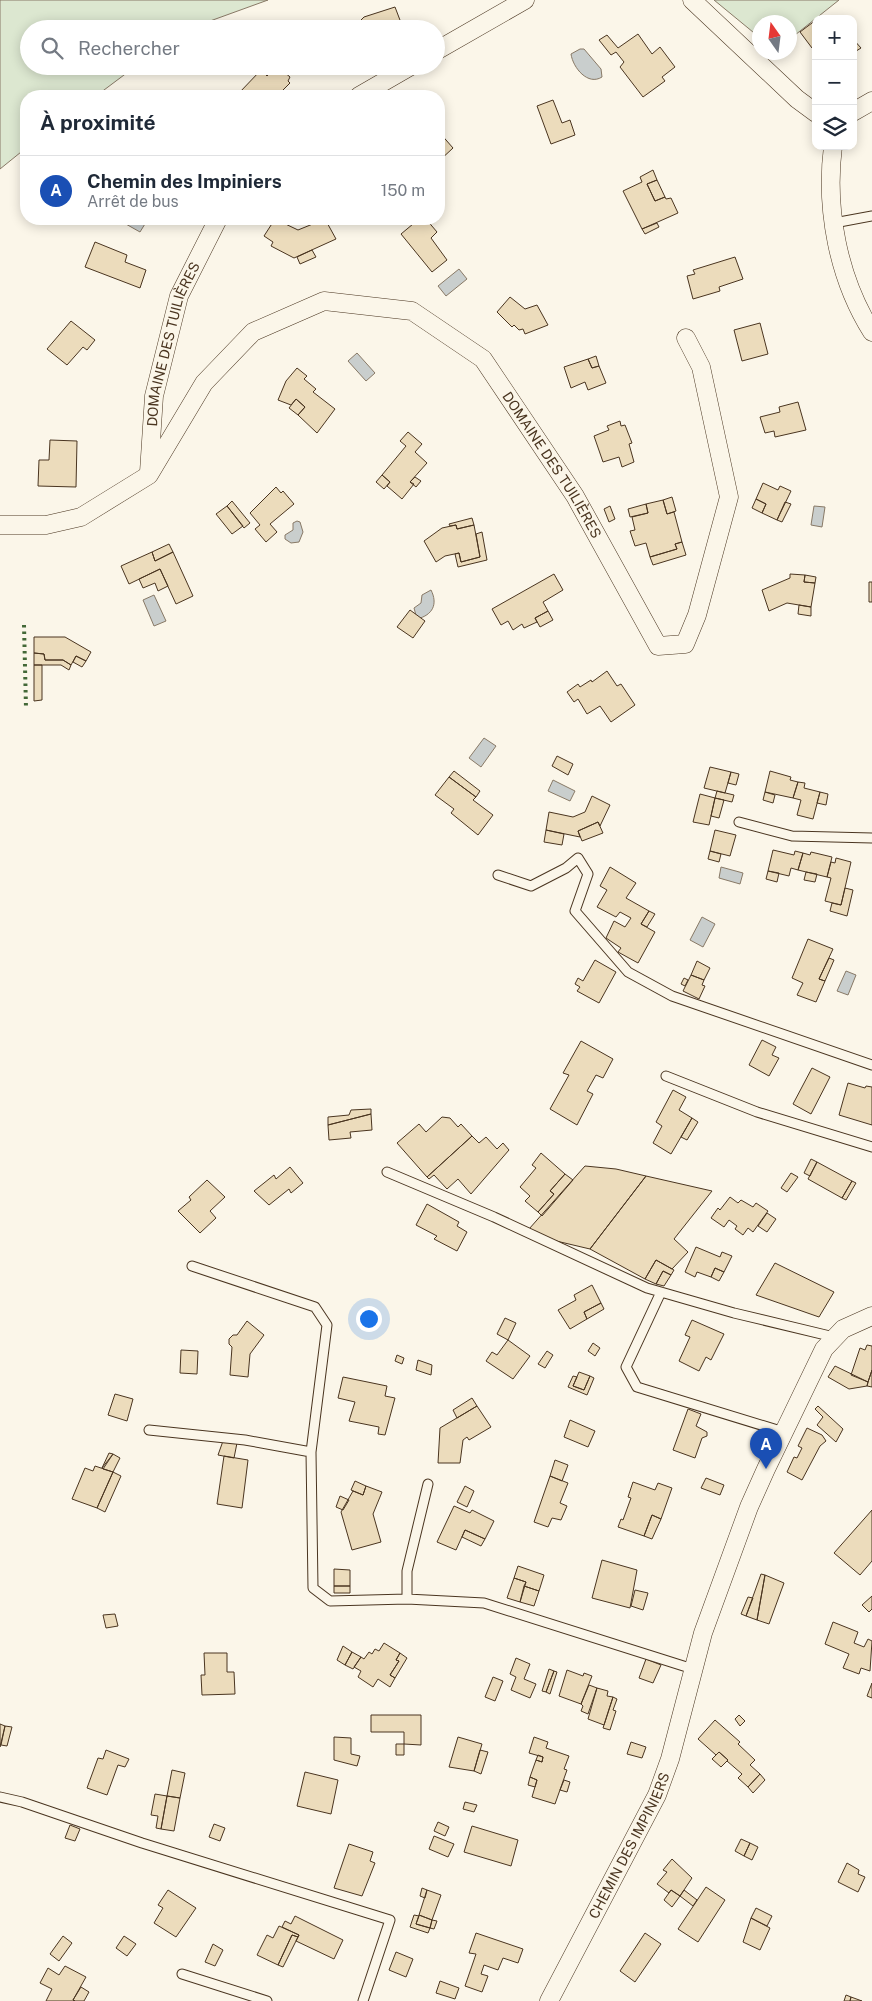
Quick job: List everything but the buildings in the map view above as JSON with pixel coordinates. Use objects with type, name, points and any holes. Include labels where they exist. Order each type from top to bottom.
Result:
[{"type":"street","points":[[445,46],[525,0]]},
{"type":"street","points":[[692,0],[797,99],[812,110]]},
{"type":"street","points":[[369,90],[395,75]]},
{"type":"street","points":[[857,110],[872,101]]},
{"type":"street","points":[[833,150],[834,223],[845,273],[858,309],[872,332]]},
{"type":"street","name":"DOMAINE DES TUILIÈRES","points":[[149,475],[154,396],[179,296],[215,225]]},
{"type":"street","name":"DOMAINE DES TUILIÈRES","points":[[0,525],[46,525],[81,517],[149,475],[204,382],[253,332],[324,301],[412,311],[483,359],[575,496],[658,646],[685,644],[697,615],[729,497],[701,367],[686,338]]},
{"type":"street","name":"CHEMIN DES IMPINIERS","points":[[549,2001],[656,1795],[670,1759],[703,1633],[749,1507],[817,1362],[834,1337],[842,1329],[872,1316]]},
{"type":"lane","points":[[834,223],[872,216]]},
{"type":"lane","points":[[739,822],[792,836],[872,838]]},
{"type":"lane","points":[[498,875],[531,886],[566,868],[578,858],[588,874],[575,911],[628,972],[672,996],[872,1065]]},
{"type":"lane","points":[[666,1076],[757,1112],[872,1147]]},
{"type":"lane","points":[[387,1172],[494,1216],[638,1284],[734,1313],[834,1337]]},
{"type":"lane","points":[[192,1266],[314,1307],[327,1325],[311,1452],[313,1588],[330,1602],[407,1599],[484,1603],[693,1669]]},
{"type":"lane","points":[[661,1292],[626,1368],[638,1388],[784,1432]]},
{"type":"lane","points":[[149,1430],[245,1440],[311,1452]]},
{"type":"lane","points":[[407,1599],[407,1571],[428,1484]]},
{"type":"lane","points":[[0,1798],[22,1802],[142,1843],[390,1920],[363,2001]]},
{"type":"lane","points":[[182,1974],[267,2001]]},
{"type":"green space","points":[[0,0],[268,0],[213,20],[20,20],[20,75],[124,75],[104,90],[20,90],[20,153],[0,169]]},
{"type":"green space","points":[[714,0],[839,0],[820,15],[812,15],[812,21],[797,33],[797,15],[752,15],[752,31]]},
{"type":"shaded area","points":[[584,49],[601,69],[602,77],[592,79],[578,70],[571,54]]},
{"type":"shaded area","points":[[128,225],[144,225],[140,232]]},
{"type":"shaded area","points":[[459,269],[467,279],[446,296],[438,286]]},
{"type":"shaded area","points":[[357,353],[375,373],[366,381],[348,361]]},
{"type":"shaded area","points":[[814,506],[825,507],[822,527],[811,525]]},
{"type":"shaded area","points":[[300,522],[303,532],[299,542],[291,543],[285,539],[285,535],[293,530],[293,523]]},
{"type":"shaded area","points":[[431,590],[434,600],[433,608],[427,615],[417,619],[414,608],[421,603],[422,595]]},
{"type":"shaded area","points":[[154,595],[166,621],[154,626],[143,600]]},
{"type":"shaded area","points":[[484,738],[496,746],[481,767],[469,758]]},
{"type":"shaded area","points":[[553,780],[575,791],[570,801],[548,791]]},
{"type":"shaded area","points":[[721,867],[743,873],[740,884],[719,878]]},
{"type":"shaded area","points":[[702,917],[715,924],[703,947],[690,940]]},
{"type":"shaded area","points":[[846,971],[856,975],[848,995],[837,991]]},
{"type":"hedge","points":[[24,625],[26,708]]},
{"type":"place","name":"Chemin des Impiniers","points":[[766,1469]]}]
